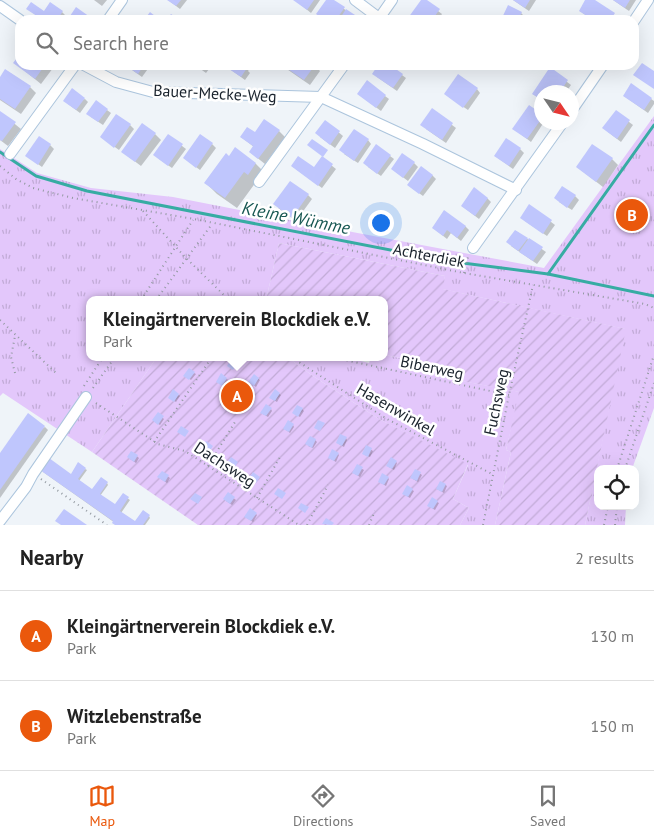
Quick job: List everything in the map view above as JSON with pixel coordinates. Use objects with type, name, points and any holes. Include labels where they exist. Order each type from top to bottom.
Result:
[{"type":"street","points":[[112,15],[122,0]]},
{"type":"street","points":[[355,0],[373,15]]},
{"type":"street","points":[[381,15],[392,0]]},
{"type":"street","points":[[638,15],[648,0]]},
{"type":"street","points":[[0,6],[15,16]]},
{"type":"street","points":[[7,158],[71,70]]},
{"type":"street","name":"Bauer-Mecke-Weg","points":[[93,70],[116,82],[153,92],[321,97],[516,190]]},
{"type":"street","points":[[259,182],[340,70]]},
{"type":"street","points":[[579,100],[600,70]]},
{"type":"street","points":[[473,248],[557,130]]},
{"type":"street","points":[[0,521],[26,487],[83,395]]},
{"type":"path","points":[[0,170],[7,158]]},
{"type":"path","name":"Achterdiek","points":[[1,166],[16,179],[42,191],[464,273],[645,304],[654,308]]},
{"type":"path","points":[[143,212],[175,247],[225,296]]},
{"type":"path","points":[[144,296],[194,220]]},
{"type":"path","points":[[159,296],[212,224]]},
{"type":"path","points":[[464,273],[467,258]]},
{"type":"path","name":"Fuchsweg","points":[[483,525],[492,474],[533,284]]},
{"type":"path","points":[[0,320],[57,374]]},
{"type":"path","points":[[15,336],[11,358],[15,373]]},
{"type":"path","points":[[618,465],[654,355]]},
{"type":"path","points":[[83,395],[101,361]]},
{"type":"path","points":[[83,395],[112,361]]},
{"type":"path","points":[[154,442],[209,361]]},
{"type":"path","name":"Hasenwinkel","points":[[297,361],[387,419],[492,474]]},
{"type":"path","name":"Biberweg","points":[[349,361],[509,395]]},
{"type":"path","points":[[626,465],[654,383]]},
{"type":"path","name":"Dachsweg","points":[[83,395],[154,442],[185,451],[299,525]]},
{"type":"path","points":[[208,466],[235,422]]},
{"type":"path","points":[[257,498],[280,457]]},
{"type":"path","points":[[33,474],[107,525]]},
{"type":"path","points":[[307,525],[328,485]]},
{"type":"path","points":[[604,525],[607,510]]},
{"type":"path","points":[[614,525],[616,510]]},
{"type":"path","points":[[369,525],[375,512]]},
{"type":"green space","points":[[654,116],[654,408],[633,465],[597,465],[625,329],[442,289],[445,276],[279,243],[267,296],[86,296],[86,361],[154,361],[92,452],[3,393],[0,396],[0,149],[37,173],[91,188],[173,197],[544,268]]},
{"type":"green space","points":[[279,243],[445,276],[443,289],[626,329],[598,465],[594,465],[594,482],[585,525],[495,525],[511,452],[506,450],[519,392],[425,374],[426,363],[388,356],[388,296],[267,296]]},
{"type":"green space","points":[[388,356],[426,363],[425,374],[520,392],[506,450],[511,452],[495,525],[460,525],[469,508],[453,499],[468,465],[379,419],[292,361],[361,361],[369,363],[370,361],[388,361]]},
{"type":"green space","points":[[154,361],[292,361],[379,419],[468,464],[453,499],[469,508],[460,525],[198,525],[92,452]]},
{"type":"green space","points":[[594,481],[594,510],[626,510],[625,525],[585,525]]},
{"type":"building","points":[[167,0],[181,0],[176,6]]},
{"type":"building","points":[[293,0],[314,0],[307,10]]},
{"type":"building","points":[[326,0],[334,0],[345,7],[339,15],[316,14]]},
{"type":"building","points":[[421,0],[427,0],[440,9],[436,15],[410,15]]},
{"type":"building","points":[[513,0],[530,0],[525,8]]},
{"type":"building","points":[[585,0],[595,0],[615,13],[614,15],[585,15],[579,11]]},
{"type":"building","points":[[613,0],[630,0],[625,8]]},
{"type":"building","points":[[31,2],[44,11],[50,2],[63,11],[60,15],[35,15],[26,9]]},
{"type":"building","points":[[508,5],[522,12],[520,15],[503,15]]},
{"type":"building","points":[[76,7],[87,15],[71,15]]},
{"type":"building","points":[[346,9],[355,15],[342,15]]},
{"type":"building","points":[[642,63],[654,71],[654,89],[633,75],[639,70]]},
{"type":"building","points":[[5,69],[31,86],[15,109],[0,99],[0,77]]},
{"type":"building","points":[[23,70],[41,70],[35,79]]},
{"type":"building","points":[[132,70],[141,70],[138,74]]},
{"type":"building","points":[[230,70],[246,70],[241,77]]},
{"type":"building","points":[[289,70],[311,70],[304,80]]},
{"type":"building","points":[[375,70],[397,70],[403,74],[393,88],[372,74]]},
{"type":"building","points":[[548,70],[554,70],[568,80],[565,85],[538,85]]},
{"type":"building","points":[[458,74],[478,88],[463,108],[444,94]]},
{"type":"building","points":[[367,80],[386,95],[376,108],[357,94]]},
{"type":"building","points":[[631,83],[652,98],[644,110],[623,96]]},
{"type":"building","points":[[72,88],[85,98],[76,110],[63,101]]},
{"type":"building","points":[[96,100],[108,109],[98,122],[86,114]]},
{"type":"building","points":[[529,105],[534,108],[534,129],[527,139],[512,129]]},
{"type":"building","points":[[432,108],[453,123],[442,140],[420,125]]},
{"type":"building","points":[[616,110],[630,120],[617,139],[602,128]]},
{"type":"building","points":[[0,111],[16,122],[2,141],[0,140]]},
{"type":"building","points":[[116,114],[131,124],[114,148],[100,137]]},
{"type":"building","points":[[264,119],[280,130],[258,159],[249,152],[253,146],[240,137],[247,127],[255,132]]},
{"type":"building","points":[[325,120],[340,131],[330,145],[315,133]]},
{"type":"building","points":[[142,123],[156,133],[135,162],[121,152]]},
{"type":"building","points":[[354,129],[369,139],[354,161],[339,150]]},
{"type":"building","points":[[168,134],[183,144],[168,166],[153,155]]},
{"type":"building","points":[[200,134],[213,143],[196,168],[183,158]]},
{"type":"building","points":[[39,136],[51,144],[38,165],[25,156]]},
{"type":"building","points":[[506,138],[521,148],[509,166],[494,156]]},
{"type":"building","points":[[312,139],[328,150],[323,157],[307,145]]},
{"type":"building","points":[[376,144],[391,155],[377,174],[363,163]]},
{"type":"building","points":[[592,144],[613,158],[596,182],[576,167]]},
{"type":"building","points":[[235,147],[256,163],[248,175],[244,172],[225,198],[204,183],[226,153],[229,156]]},
{"type":"building","points":[[402,153],[415,162],[403,178],[391,169]]},
{"type":"building","points":[[298,156],[314,167],[322,156],[333,164],[318,186],[291,166]]},
{"type":"building","points":[[421,166],[433,175],[419,194],[407,185]]},
{"type":"building","points":[[290,181],[309,194],[292,218],[273,204]]},
{"type":"building","points":[[562,186],[576,195],[567,208],[554,198]]},
{"type":"building","points":[[474,187],[488,198],[475,216],[461,206]]},
{"type":"building","points":[[529,204],[552,220],[543,234],[520,218]]},
{"type":"building","points":[[444,210],[466,226],[457,238],[447,230],[443,236],[432,228]]},
{"type":"building","points":[[515,230],[528,238],[518,251],[506,242]]},
{"type":"building","points":[[529,238],[543,247],[533,261],[519,252]]},
{"type":"building","points":[[230,361],[238,362],[233,370],[227,366]]},
{"type":"building","points":[[189,368],[195,372],[189,380],[183,376]]},
{"type":"building","points":[[221,373],[227,378],[222,386],[216,382]]},
{"type":"building","points":[[254,374],[259,378],[254,386],[248,382]]},
{"type":"building","points":[[244,388],[250,392],[245,400],[239,396]]},
{"type":"building","points":[[173,389],[179,394],[174,402],[168,398]]},
{"type":"building","points":[[275,389],[280,393],[275,401],[269,398]]},
{"type":"building","points":[[266,404],[272,408],[266,416],[260,413]]},
{"type":"building","points":[[297,405],[303,408],[298,417],[292,413]]},
{"type":"building","points":[[158,412],[164,416],[158,425],[152,420]]},
{"type":"building","points":[[28,413],[45,426],[0,490],[0,453]]},
{"type":"building","points":[[288,420],[294,424],[289,432],[283,429]]},
{"type":"building","points":[[318,420],[325,423],[320,431],[314,428]]},
{"type":"building","points":[[181,426],[189,431],[185,437],[177,432]]},
{"type":"building","points":[[340,434],[347,437],[342,446],[336,443]]},
{"type":"building","points":[[310,436],[316,439],[312,448],[305,444]]},
{"type":"building","points":[[206,441],[213,446],[209,452],[202,447]]},
{"type":"building","points":[[366,445],[372,448],[368,457],[362,454]]},
{"type":"building","points":[[332,449],[339,453],[334,461],[328,458]]},
{"type":"building","points":[[131,451],[138,455],[134,462],[127,457]]},
{"type":"building","points":[[231,457],[238,462],[234,468],[227,463]]},
{"type":"building","points":[[391,457],[397,461],[392,469],[386,466]]},
{"type":"building","points":[[49,458],[71,474],[78,462],[86,468],[78,479],[92,489],[101,477],[108,482],[100,494],[115,504],[123,493],[129,497],[120,511],[135,521],[143,510],[150,515],[143,525],[115,525],[112,523],[113,521],[40,470]]},
{"type":"building","points":[[357,464],[363,467],[358,476],[352,473]]},
{"type":"building","points":[[415,469],[421,472],[417,481],[410,478]]},
{"type":"building","points":[[162,471],[169,475],[165,482],[157,477]]},
{"type":"building","points":[[253,472],[260,477],[256,483],[249,478]]},
{"type":"building","points":[[382,473],[389,477],[384,485],[378,482]]},
{"type":"building","points":[[440,481],[446,484],[442,492],[436,489]]},
{"type":"building","points":[[407,485],[413,489],[408,497],[402,494]]},
{"type":"building","points":[[278,488],[286,493],[282,499],[274,494]]},
{"type":"building","points":[[228,492],[235,497],[230,504],[223,499]]},
{"type":"building","points":[[195,493],[202,497],[198,504],[190,499]]},
{"type":"building","points":[[432,497],[438,501],[433,509],[427,506]]},
{"type":"building","points":[[301,503],[309,507],[305,513],[298,508]]},
{"type":"building","points":[[250,508],[257,513],[251,521],[244,517]]},
{"type":"building","points":[[64,509],[87,525],[61,525],[55,521]]},
{"type":"building","points":[[326,518],[334,523],[332,525],[322,524]]},
{"type":"waterway","points":[[548,274],[654,125]]},
{"type":"waterway","name":"Kleine Wümme","points":[[0,152],[36,176],[87,191],[447,261],[548,274],[654,296]]},
{"type":"place","name":"Witzlebenstraße","points":[[632,215]]},
{"type":"place","name":"Kleingärtnerverein Blockdiek e.V.","points":[[237,396]]}]
